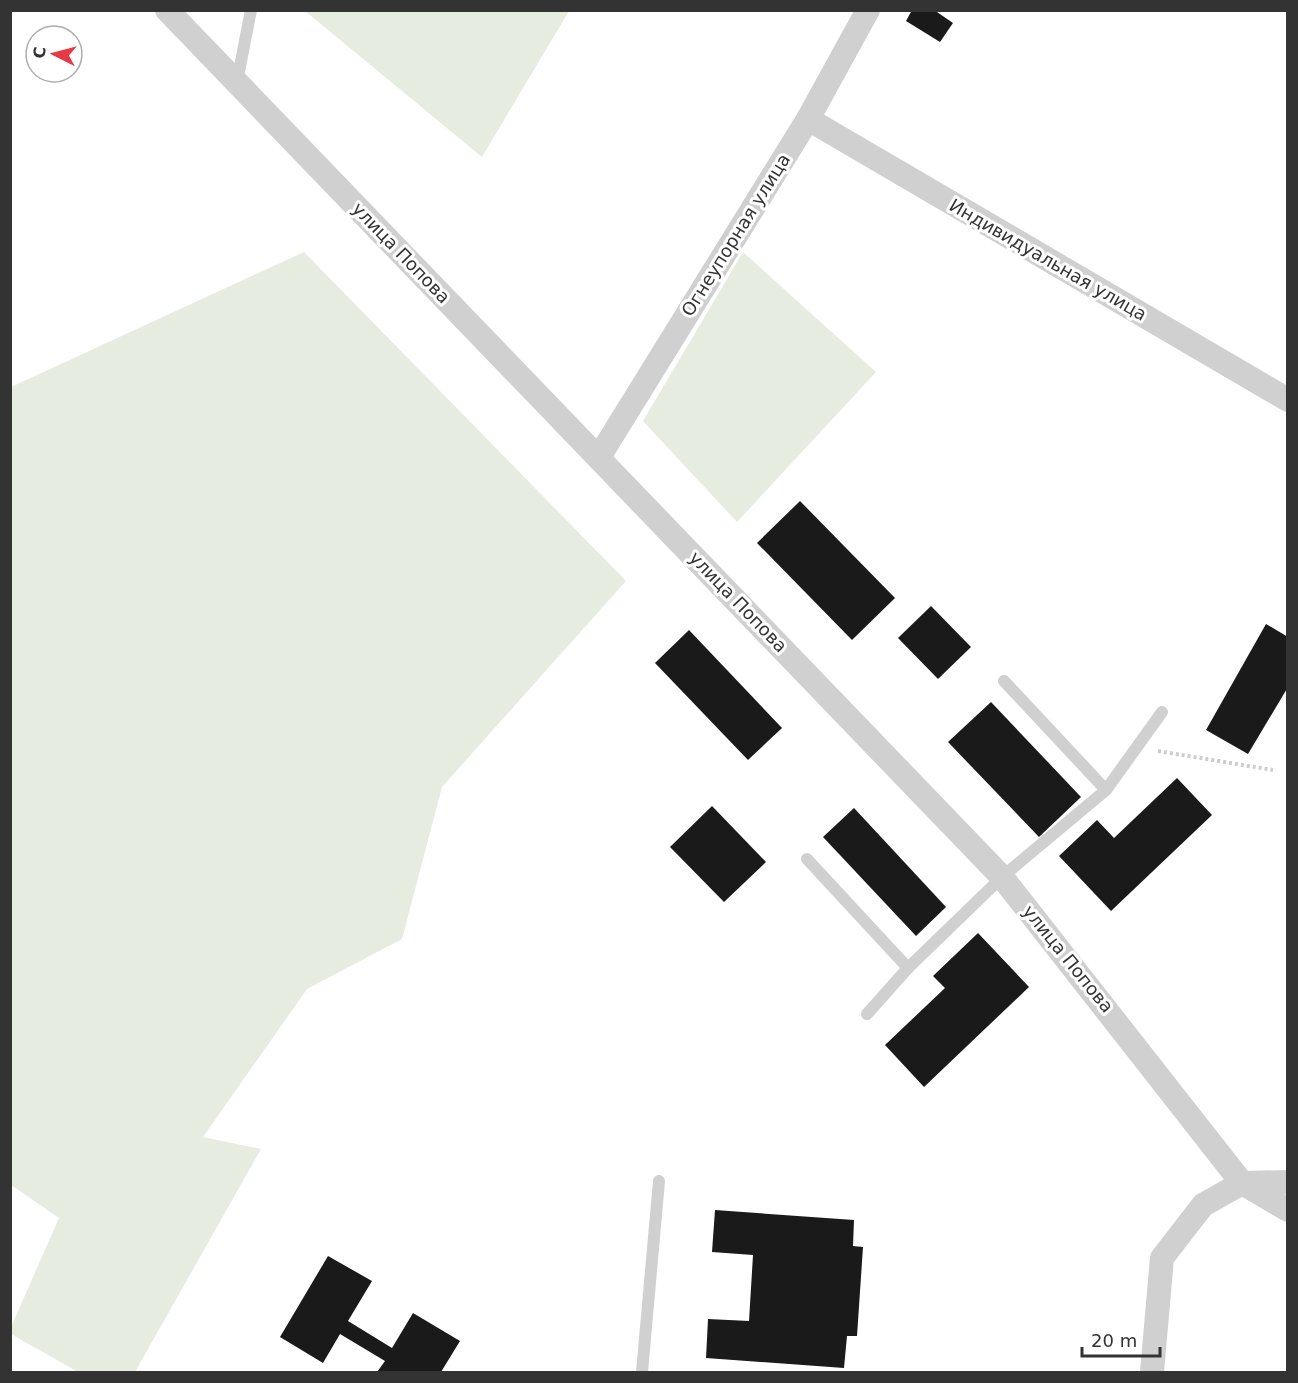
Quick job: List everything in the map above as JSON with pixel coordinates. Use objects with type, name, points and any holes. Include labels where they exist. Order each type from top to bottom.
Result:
[{"type":"street","name":"улица Попова","points":[[166,10],[1002,877],[1242,1183],[1287,1210]]},
{"type":"street","name":"Огнеупорная улица","points":[[599,458],[808,119],[868,10]]},
{"type":"street","name":"Индивидуальная улица","points":[[808,119],[1287,400]]},
{"type":"street","points":[[1152,1372],[1162,1258],[1203,1205],[1242,1183],[1287,1182]]},
{"type":"lane","points":[[237,84],[251,10]]},
{"type":"lane","points":[[1004,681],[1106,790]]},
{"type":"lane","points":[[867,1014],[908,968],[1002,877],[1106,790],[1162,712]]},
{"type":"lane","points":[[807,858],[908,968]]},
{"type":"lane","points":[[642,1372],[659,1180]]},
{"type":"path","points":[[1136,748],[1273,770]]},
{"type":"shaded area","points":[[305,11],[569,11],[482,157]]},
{"type":"shaded area","points":[[304,252],[626,581],[442,787],[402,939],[307,989],[203,1137],[261,1149],[135,1372],[78,1372],[11,1334],[11,1327],[59,1218],[11,1185],[11,387]]},
{"type":"shaded area","points":[[743,252],[876,372],[737,522],[643,421]]},
{"type":"building","points":[[912,10],[934,10],[953,23],[940,42],[906,21]]},
{"type":"building","points":[[800,501],[895,598],[852,640],[757,543]]},
{"type":"building","points":[[931,606],[971,647],[938,679],[898,638]]},
{"type":"building","points":[[1266,624],[1288,637],[1288,687],[1248,754],[1206,730]]},
{"type":"building","points":[[689,630],[782,728],[748,760],[655,663]]},
{"type":"building","points":[[991,702],[1081,797],[1039,837],[948,742]]},
{"type":"building","points":[[1177,778],[1212,815],[1111,911],[1059,856],[1097,820],[1114,838]]},
{"type":"building","points":[[712,806],[766,862],[724,902],[670,847]]},
{"type":"building","points":[[854,808],[946,907],[916,936],[823,837]]},
{"type":"building","points":[[978,933],[1029,987],[924,1087],[885,1045],[945,988],[933,976]]},
{"type":"building","points":[[715,1210],[854,1220],[853,1246],[863,1247],[857,1336],[847,1336],[844,1368],[706,1358],[708,1319],[749,1321],[753,1255],[712,1252]]},
{"type":"building","points":[[328,1256],[372,1281],[348,1321],[392,1348],[413,1313],[460,1341],[441,1372],[377,1372],[385,1361],[340,1334],[323,1363],[280,1337]]}]
